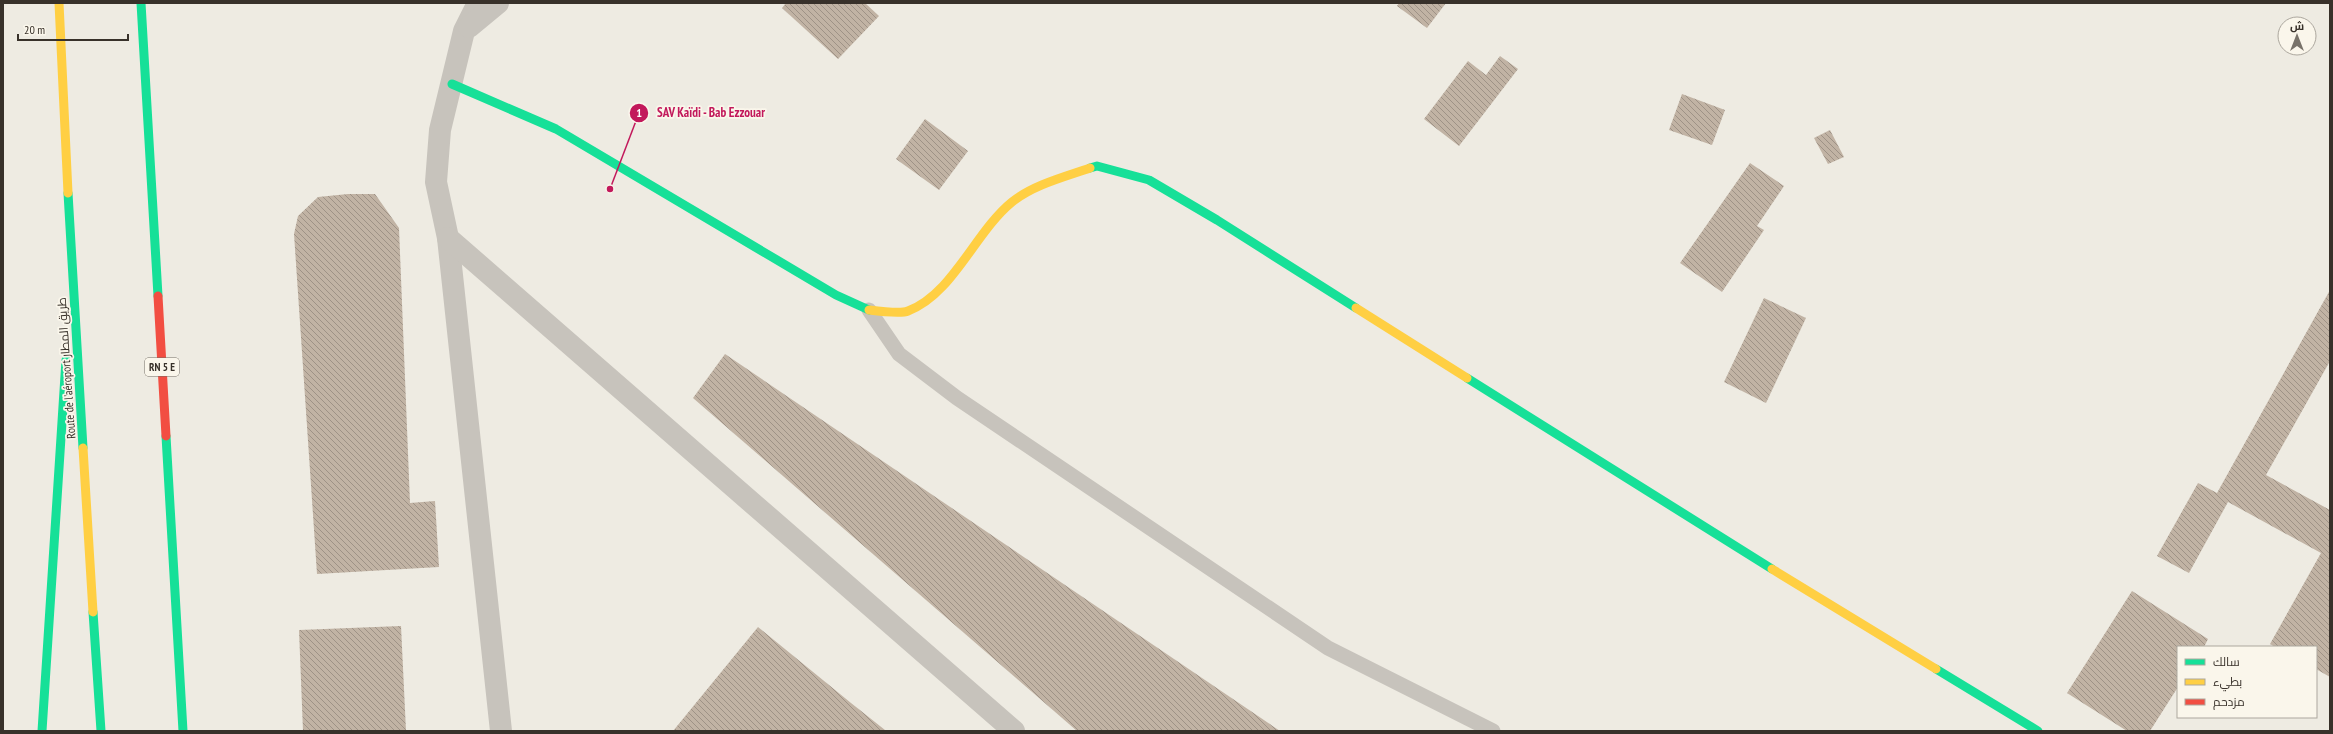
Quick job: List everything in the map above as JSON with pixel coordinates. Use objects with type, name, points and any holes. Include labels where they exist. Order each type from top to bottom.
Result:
[{"type":"main road","name":"Route de l'aéroport طريق المطار","points":[[59,3],[72,271],[101,731]]},
{"type":"main road","name":"RN 5 E","points":[[141,3],[183,731]]},
{"type":"main road","points":[[452,84],[556,129],[836,294],[869,310],[907,312],[936,294],[980,238],[1012,202],[1047,183],[1097,166],[1149,180],[1217,220],[1707,530],[2038,731]]},
{"type":"main road","points":[[42,731],[72,271]]},
{"type":"street","points":[[458,3],[464,31]]},
{"type":"street","points":[[478,3],[464,31],[440,130],[436,182],[448,238],[501,731]]},
{"type":"street","points":[[464,31],[498,3]]},
{"type":"street","points":[[448,238],[1014,731]]},
{"type":"lane","points":[[869,310],[899,354],[956,398],[1328,648],[1493,731]]},
{"type":"building","points":[[786,3],[865,3],[879,16],[838,59],[782,8]]},
{"type":"building","points":[[1399,3],[1446,3],[1427,28],[1397,6]]},
{"type":"building","points":[[1500,56],[1518,69],[1459,146],[1424,119],[1468,61],[1486,75]]},
{"type":"building","points":[[1682,94],[1725,110],[1712,145],[1669,130]]},
{"type":"building","points":[[925,119],[968,151],[939,190],[896,159]]},
{"type":"building","points":[[1830,130],[1844,157],[1828,164],[1814,138]]},
{"type":"building","points":[[1750,163],[1784,186],[1757,226],[1764,230],[1722,292],[1680,263]]},
{"type":"building","points":[[348,194],[375,194],[399,228],[410,503],[435,501],[439,567],[317,574],[294,234],[298,216],[318,197]]},
{"type":"building","points":[[2330,290],[2330,361],[2266,475],[2330,510],[2330,677],[2317,670],[2317,646],[2273,646],[2270,644],[2321,553],[2228,502],[2189,573],[2157,556],[2198,483],[2217,493]]},
{"type":"building","points":[[1764,298],[1806,318],[1766,403],[1724,382]]},
{"type":"building","points":[[725,354],[1280,731],[1077,731],[693,398]]},
{"type":"building","points":[[2132,591],[2208,639],[2204,646],[2177,646],[2177,689],[2150,731],[2127,731],[2067,693]]},
{"type":"building","points":[[401,626],[406,731],[303,731],[299,630]]},
{"type":"building","points":[[758,627],[851,703],[885,730],[673,731]]},
{"type":"traffic: fast","points":[[141,3],[158,296]]},
{"type":"traffic: fast","points":[[452,84],[556,129],[836,295],[869,310]]},
{"type":"traffic: fast","points":[[1090,168],[1097,166],[1149,180],[1217,220],[1356,308]]},
{"type":"traffic: fast","points":[[68,193],[83,448]]},
{"type":"traffic: fast","points":[[42,731],[66,360]]},
{"type":"traffic: fast","points":[[1467,378],[1772,569]]},
{"type":"traffic: fast","points":[[166,436],[183,731]]},
{"type":"traffic: fast","points":[[93,612],[101,731]]},
{"type":"traffic: fast","points":[[1936,669],[2038,731]]},
{"type":"traffic: slow","points":[[59,3],[68,193]]},
{"type":"traffic: slow","points":[[869,310],[905,312],[924,303],[951,277],[986,229],[1012,202],[1039,186],[1090,168]]},
{"type":"traffic: slow","points":[[1356,308],[1467,378]]},
{"type":"traffic: slow","points":[[83,448],[93,612]]},
{"type":"traffic: slow","points":[[1772,569],[1936,669]]},
{"type":"traffic: jam","points":[[158,296],[166,436]]},
{"type":"place","name":"SAV Kaïdi - Bab Ezzouar","points":[[610,189]]}]
